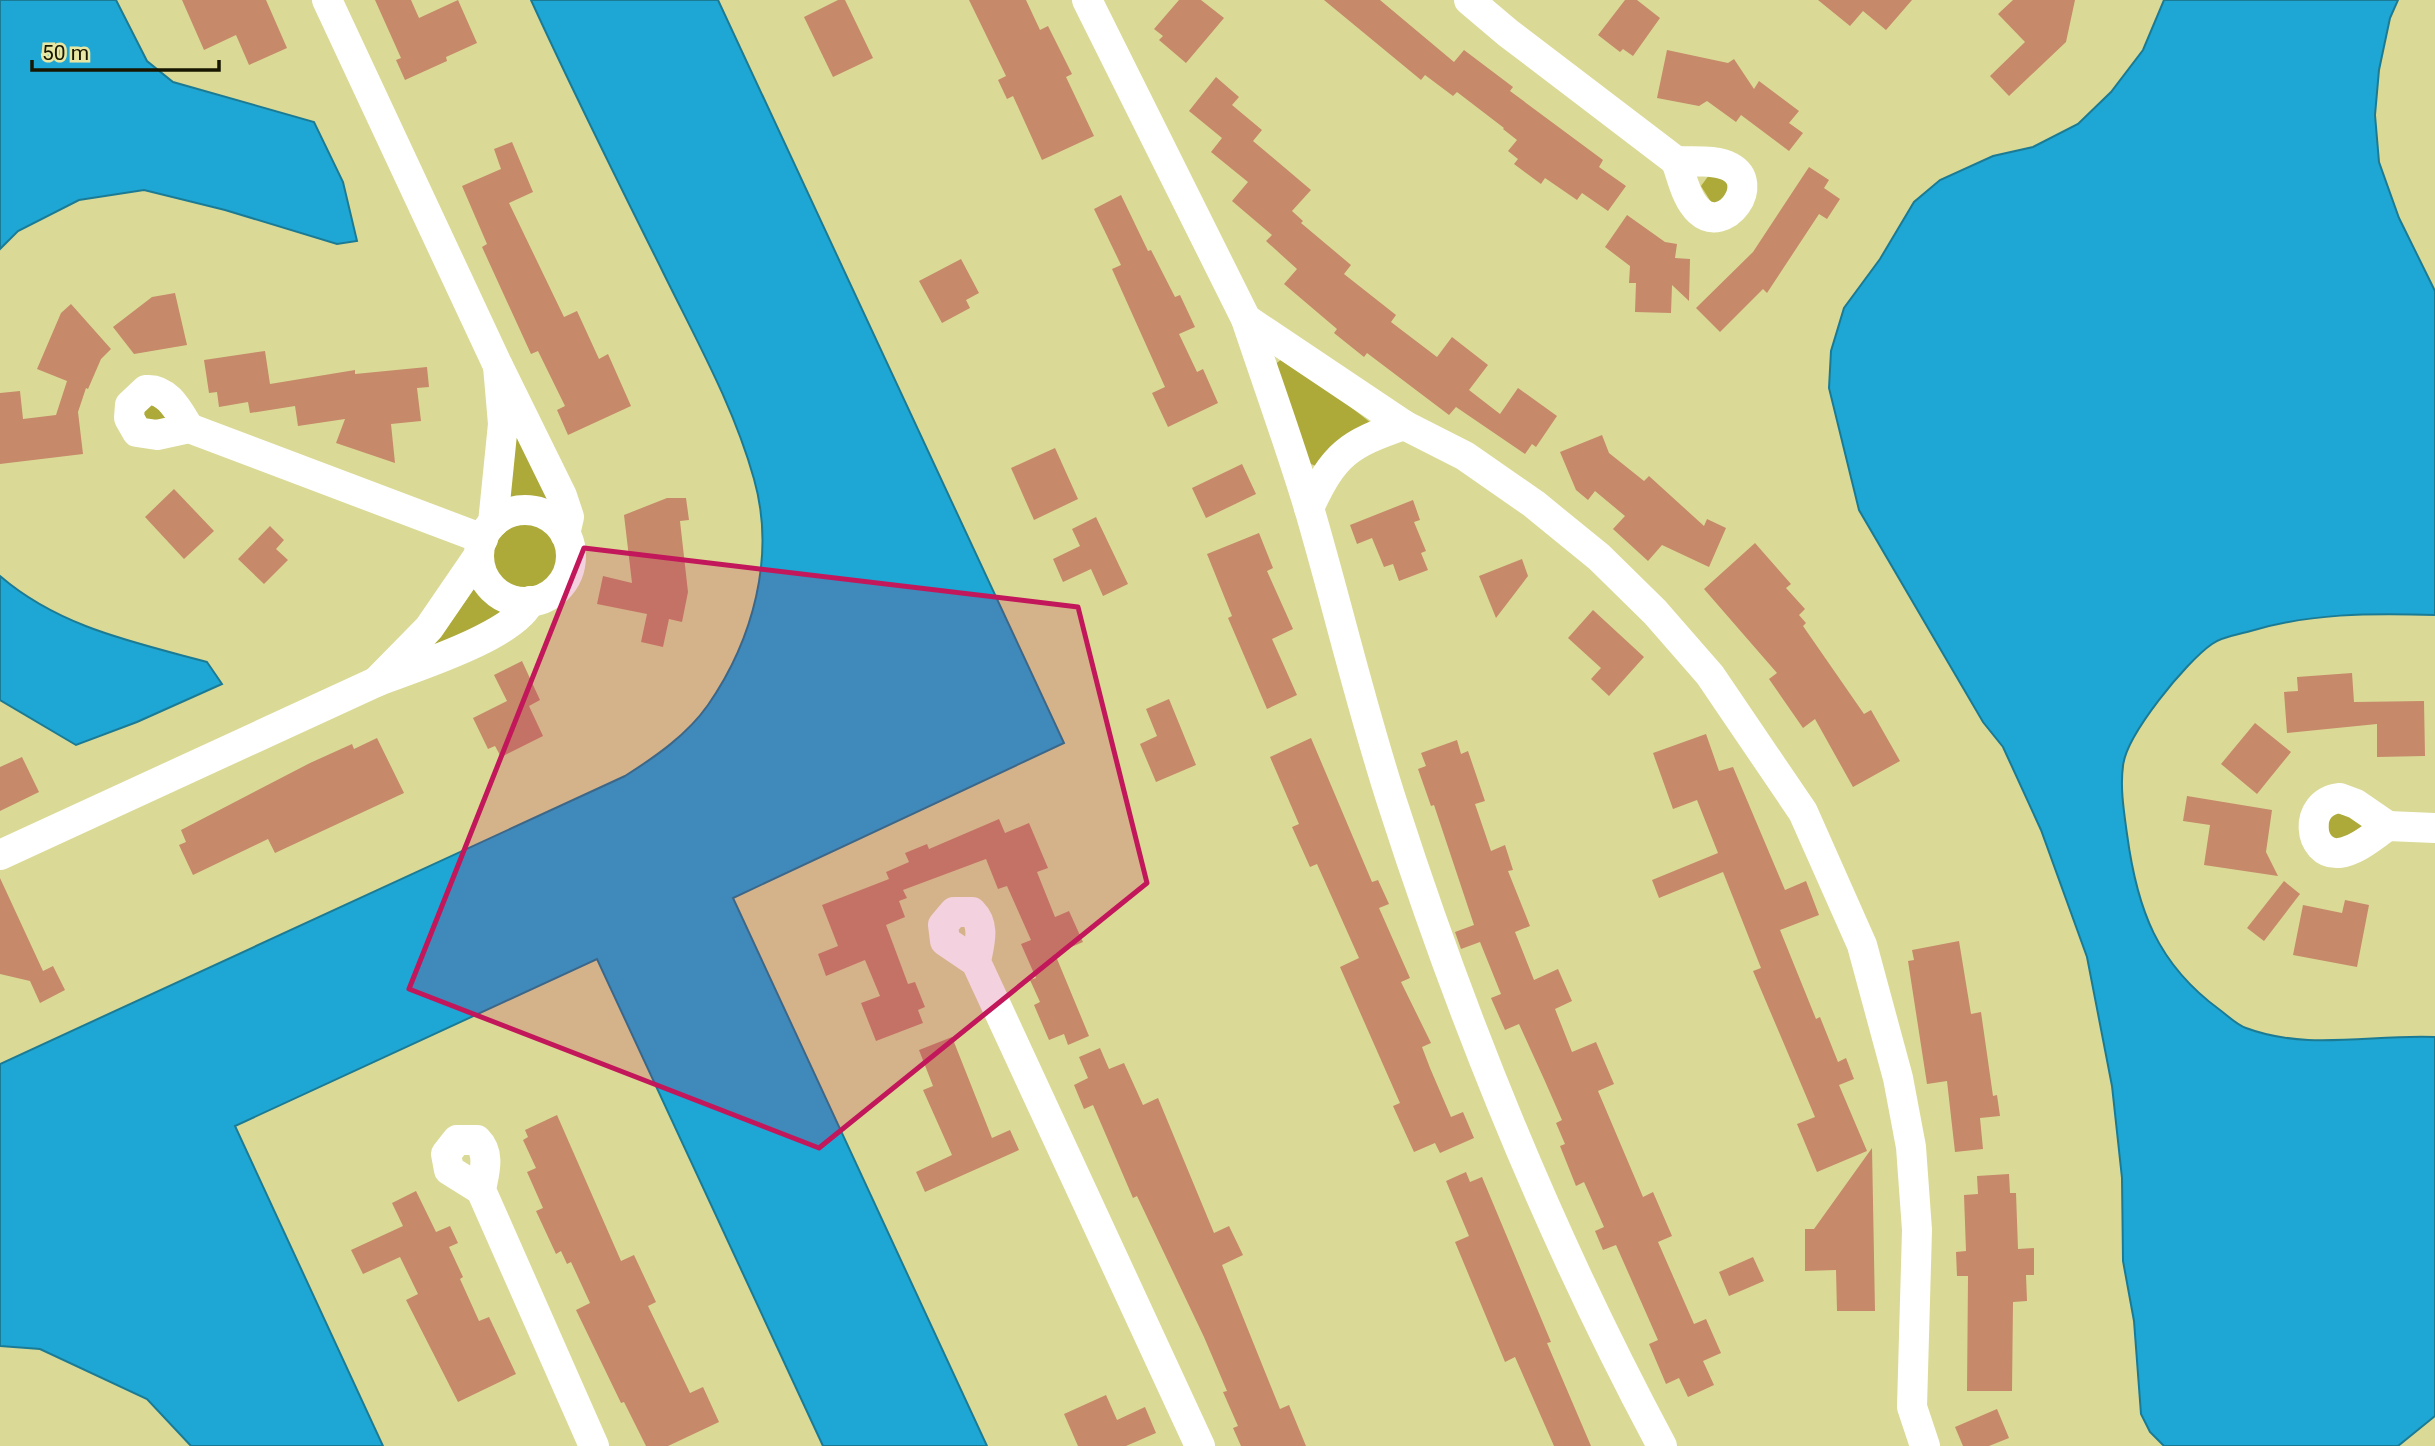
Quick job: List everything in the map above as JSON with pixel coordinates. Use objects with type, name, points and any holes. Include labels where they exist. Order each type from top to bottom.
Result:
[{"type":"street","points":[[327,0],[498,366],[562,496],[569,517],[565,534]]},
{"type":"street","points":[[1469,0],[1508,33],[1676,161]]},
{"type":"street","points":[[1089,2],[1246,319],[1309,508],[1346,650],[1393,806],[1447,961],[1488,1068],[1555,1225],[1662,1446]]},
{"type":"street","points":[[1246,319],[1404,425],[1465,456],[1534,504],[1599,557],[1637,594],[1710,675],[1803,812],[1863,945],[1880,1003],[1907,1124],[1917,1230],[1912,1407],[1903,1446]]},
{"type":"street","points":[[376,682],[429,628],[485,539],[506,514],[537,511],[551,518],[565,534],[571,558],[568,573],[548,596],[530,601],[506,598],[494,590],[484,578],[485,539],[503,425],[498,366]]},
{"type":"street","points":[[1309,508],[1326,472],[1346,451],[1367,437],[1404,425]]},
{"type":"street","points":[[189,428],[485,539]]},
{"type":"street","points":[[0,855],[376,682],[479,641],[513,622],[527,610],[530,601]]},
{"type":"street","points":[[2388,826],[2435,828]]},
{"type":"street","points":[[976,962],[1200,1446]]},
{"type":"street","points":[[481,1190],[594,1446]]},
{"type":"street","points":[[1912,1407],[1924,1446]]},
{"type":"highlighted area","points":[[584,548],[1078,607],[1147,883],[819,1148],[409,989]]},
{"type":"shaded area","points":[[1712,171],[1738,189],[1713,205],[1701,186]]},
{"type":"shaded area","points":[[1286,356],[1371,423],[1322,468],[1308,463],[1274,365]]},
{"type":"shaded area","points":[[148,399],[166,417],[151,428],[138,408]]},
{"type":"shaded area","points":[[511,425],[554,506],[526,500],[507,505]]},
{"type":"shaded area","points":[[534,521],[547,527],[556,536],[560,542],[560,570],[552,581],[541,589],[520,591],[502,581],[494,570],[492,549],[502,531],[513,523]]},
{"type":"shaded area","points":[[478,583],[487,599],[514,612],[432,648]]},
{"type":"shaded area","points":[[2331,812],[2362,819],[2362,831],[2338,841],[2329,834],[2328,817]]},
{"type":"water","points":[[0,0],[116,0],[147,61],[173,82],[314,122],[343,182],[357,241],[337,244],[225,210],[144,190],[79,200],[18,231],[0,249]]},
{"type":"water","points":[[531,0],[718,0],[1064,743],[733,898],[987,1446],[823,1446],[597,959],[235,1126],[383,1446],[191,1446],[147,1399],[40,1349],[0,1346],[0,1064],[625,776],[659,753],[700,716],[724,680],[737,653],[748,625],[761,567],[760,508],[754,479],[735,424],[712,371],[594,134]]},
{"type":"water","points":[[2164,0],[2398,0],[2390,18],[2379,70],[2375,115],[2379,162],[2399,218],[2435,291],[2435,615],[2364,614],[2317,618],[2270,626],[2216,642],[2201,653],[2173,682],[2146,719],[2127,753],[2122,783],[2131,861],[2144,911],[2154,933],[2180,974],[2236,1023],[2269,1035],[2292,1039],[2435,1037],[2435,1416],[2398,1446],[2164,1446],[2150,1432],[2141,1414],[2134,1321],[2123,1261],[2122,1178],[2112,1086],[2087,957],[2041,830],[2003,747],[1983,722],[1859,510],[1829,388],[1831,351],[1844,308],[1880,259],[1914,202],[1940,180],[1993,156],[2033,147],[2078,124],[2111,92],[2143,50]]},
{"type":"water","points":[[0,576],[47,608],[98,631],[207,662],[222,684],[137,722],[76,745],[0,700]]},
{"type":"building","points":[[182,0],[266,0],[287,48],[249,65],[236,35],[204,50]]},
{"type":"building","points":[[375,0],[411,0],[419,18],[458,0],[477,43],[446,57],[447,61],[405,80],[396,60],[401,58]]},
{"type":"building","points":[[838,0],[845,0],[873,58],[833,77],[804,17]]},
{"type":"building","points":[[969,0],[1026,0],[1040,30],[1048,26],[1072,74],[1066,77],[1094,136],[1042,160],[1013,96],[1007,99],[998,80],[1006,76]]},
{"type":"building","points":[[1179,0],[1201,0],[1224,18],[1186,63],[1159,40],[1163,36],[1154,29]]},
{"type":"building","points":[[1324,0],[1380,0],[1454,62],[1464,50],[1513,87],[1510,91],[1603,160],[1599,167],[1626,186],[1608,211],[1582,193],[1577,200],[1545,178],[1541,184],[1514,164],[1518,159],[1508,151],[1517,140],[1504,128],[1457,92],[1453,96],[1425,75],[1421,80]]},
{"type":"building","points":[[1625,0],[1637,0],[1660,18],[1633,56],[1623,49],[1620,52],[1598,35]]},
{"type":"building","points":[[1818,0],[1912,0],[1886,30],[1863,11],[1850,26]]},
{"type":"building","points":[[2013,0],[2075,0],[2066,42],[2009,96],[1990,76],[2025,42],[1998,14]]},
{"type":"building","points":[[1667,50],[1728,63],[1734,59],[1754,89],[1759,81],[1799,111],[1789,123],[1803,133],[1789,151],[1741,115],[1736,122],[1707,101],[1699,106],[1657,98]]},
{"type":"building","points":[[1216,77],[1239,97],[1232,105],[1262,130],[1253,141],[1311,190],[1292,211],[1303,221],[1301,223],[1351,265],[1344,274],[1396,315],[1391,322],[1437,357],[1452,337],[1488,365],[1469,390],[1500,414],[1518,388],[1557,416],[1536,447],[1532,444],[1525,454],[1456,407],[1449,415],[1367,353],[1364,357],[1334,333],[1337,329],[1284,284],[1297,269],[1266,241],[1272,235],[1232,201],[1248,182],[1211,152],[1222,138],[1189,111]]},
{"type":"building","points":[[512,142],[533,192],[509,203],[564,317],[577,311],[599,359],[608,354],[631,406],[568,435],[557,410],[565,406],[538,351],[531,354],[482,247],[487,244],[462,186],[501,169],[494,149]]},
{"type":"building","points":[[1809,167],[1829,180],[1824,188],[1840,199],[1827,219],[1819,214],[1767,293],[1763,289],[1720,332],[1696,308],[1753,252]]},
{"type":"building","points":[[1121,195],[1148,251],[1151,250],[1175,297],[1180,295],[1195,327],[1179,334],[1197,372],[1203,369],[1218,403],[1168,427],[1152,393],[1165,387],[1112,269],[1121,265],[1094,209]]},
{"type":"building","points":[[1627,215],[1665,242],[1677,244],[1675,258],[1690,259],[1689,301],[1672,285],[1671,313],[1635,312],[1636,283],[1629,283],[1630,266],[1605,247]]},
{"type":"building","points":[[961,259],[979,293],[966,300],[970,308],[942,323],[919,281]]},
{"type":"building","points":[[175,293],[187,345],[134,354],[113,327],[152,297]]},
{"type":"building","points":[[71,304],[111,349],[101,359],[88,389],[86,388],[78,412],[83,454],[0,464],[0,393],[20,391],[23,419],[56,415],[67,381],[37,369],[61,313]]},
{"type":"building","points":[[265,351],[270,384],[355,370],[355,374],[427,367],[429,387],[417,388],[421,421],[391,424],[395,463],[336,443],[345,419],[298,426],[295,406],[250,413],[248,402],[219,407],[217,392],[209,393],[204,360]]},
{"type":"building","points":[[1602,435],[1609,453],[1644,481],[1649,476],[1704,526],[1707,519],[1726,528],[1709,567],[1662,545],[1648,561],[1613,529],[1625,516],[1595,491],[1588,500],[1576,490],[1560,452]]},
{"type":"building","points":[[1055,448],[1078,499],[1034,520],[1011,468]]},
{"type":"building","points":[[1242,464],[1256,494],[1206,518],[1192,488]]},
{"type":"building","points":[[174,489],[214,531],[184,559],[145,517]]},
{"type":"building","points":[[667,498],[686,498],[689,520],[680,521],[688,592],[682,622],[669,619],[663,647],[641,642],[647,614],[597,604],[603,576],[632,583],[624,515]]},
{"type":"building","points":[[1413,500],[1420,520],[1414,522],[1426,551],[1421,553],[1428,570],[1399,581],[1393,564],[1384,567],[1372,538],[1357,544],[1350,525]]},
{"type":"building","points":[[1096,517],[1128,584],[1103,596],[1091,569],[1063,582],[1053,559],[1080,546],[1072,529]]},
{"type":"building","points":[[270,526],[284,540],[276,549],[288,560],[264,584],[238,559]]},
{"type":"building","points":[[1259,533],[1273,568],[1267,571],[1293,629],[1272,639],[1297,695],[1267,709],[1228,618],[1232,616],[1207,554]]},
{"type":"building","points":[[1755,543],[1791,584],[1786,588],[1805,609],[1799,615],[1806,623],[1803,626],[1864,714],[1871,710],[1900,761],[1853,787],[1815,719],[1803,728],[1769,679],[1777,673],[1704,589]]},
{"type":"building","points":[[1522,559],[1528,576],[1496,618],[1479,576]]},
{"type":"building","points":[[1593,610],[1644,657],[1609,696],[1591,679],[1601,668],[1568,638]]},
{"type":"building","points":[[522,661],[540,700],[529,706],[543,736],[501,757],[495,746],[488,749],[473,718],[507,701],[494,675]]},
{"type":"building","points":[[2352,673],[2354,702],[2424,701],[2425,756],[2377,757],[2377,724],[2287,733],[2284,692],[2298,691],[2297,677]]},
{"type":"building","points":[[1169,699],[1196,765],[1156,782],[1140,744],[1157,736],[1146,709]]},
{"type":"building","points":[[2255,723],[2291,752],[2257,794],[2221,764]]},
{"type":"building","points":[[1706,734],[1719,771],[1733,767],[1785,890],[1806,881],[1819,915],[1780,930],[1816,1019],[1820,1017],[1838,1062],[1846,1058],[1854,1079],[1839,1085],[1867,1151],[1817,1172],[1797,1124],[1815,1117],[1753,971],[1761,968],[1723,872],[1659,898],[1652,880],[1718,853],[1697,800],[1673,809],[1653,753]]},
{"type":"building","points":[[377,738],[404,793],[275,853],[268,839],[193,875],[179,845],[186,842],[181,830],[310,763],[352,744],[354,749]]},
{"type":"building","points":[[1311,738],[1372,882],[1378,880],[1389,904],[1379,908],[1410,978],[1401,982],[1431,1043],[1422,1047],[1430,1068],[1451,1117],[1463,1112],[1474,1138],[1440,1153],[1435,1143],[1414,1152],[1393,1106],[1400,1103],[1340,967],[1359,958],[1317,864],[1310,867],[1292,827],[1299,824],[1270,757]]},
{"type":"building","points":[[1457,740],[1461,754],[1468,751],[1485,801],[1475,804],[1491,851],[1505,845],[1513,870],[1508,871],[1530,926],[1515,932],[1534,980],[1558,969],[1572,1001],[1555,1009],[1572,1052],[1596,1042],[1614,1084],[1598,1091],[1643,1197],[1653,1192],[1672,1236],[1658,1242],[1694,1324],[1706,1319],[1721,1353],[1703,1361],[1714,1385],[1688,1397],[1679,1378],[1666,1384],[1649,1344],[1658,1340],[1616,1245],[1603,1250],[1595,1231],[1604,1227],[1584,1182],[1576,1186],[1560,1146],[1565,1144],[1556,1123],[1562,1120],[1544,1079],[1519,1024],[1505,1030],[1491,998],[1501,994],[1480,942],[1461,949],[1455,932],[1474,925],[1434,805],[1431,806],[1418,769],[1426,766],[1421,753]]},
{"type":"building","points":[[22,757],[39,792],[0,811],[0,767]]},
{"type":"building","points":[[2187,796],[2272,810],[2266,852],[2278,876],[2204,865],[2210,825],[2183,821]]},
{"type":"building","points":[[999,819],[1005,833],[1029,823],[1048,868],[1037,872],[1055,917],[1069,911],[1083,942],[1055,954],[1089,1036],[1068,1045],[1064,1034],[1049,1040],[1034,1005],[1040,1002],[1030,980],[1036,978],[1021,944],[1031,940],[1007,886],[998,889],[986,859],[903,890],[907,898],[899,901],[905,917],[886,925],[908,984],[915,982],[925,1007],[918,1010],[923,1023],[876,1041],[861,1003],[880,996],[865,960],[826,976],[818,954],[838,946],[822,905],[889,879],[886,872],[909,862],[905,853],[927,844],[929,849]]},
{"type":"building","points":[[0,878],[43,971],[53,966],[65,990],[40,1003],[30,981],[0,974]]},
{"type":"building","points":[[2284,881],[2300,894],[2264,941],[2247,928]]},
{"type":"building","points":[[2345,900],[2369,905],[2357,967],[2293,955],[2303,905],[2342,913]]},
{"type":"building","points":[[1959,941],[1971,1014],[1981,1012],[1993,1096],[1997,1095],[2000,1116],[1980,1118],[1983,1149],[1955,1152],[1947,1081],[1927,1084],[1908,961],[1914,960],[1912,950]]},
{"type":"building","points":[[952,1037],[992,1138],[1010,1130],[1019,1150],[925,1192],[916,1172],[952,1155],[923,1090],[933,1086],[919,1050]]},
{"type":"building","points":[[1100,1048],[1109,1069],[1124,1063],[1143,1105],[1158,1098],[1214,1233],[1229,1226],[1243,1255],[1222,1265],[1280,1409],[1289,1405],[1306,1446],[1241,1446],[1233,1428],[1238,1426],[1223,1392],[1227,1391],[1204,1337],[1137,1196],[1133,1198],[1093,1105],[1084,1109],[1074,1085],[1088,1078],[1079,1057]]},
{"type":"building","points":[[557,1115],[621,1261],[634,1255],[656,1302],[648,1306],[690,1393],[703,1387],[719,1422],[668,1446],[646,1446],[624,1402],[621,1403],[576,1310],[590,1303],[571,1262],[567,1264],[561,1251],[556,1254],[536,1211],[543,1208],[527,1172],[536,1168],[523,1140],[528,1137],[525,1130]]},
{"type":"building","points":[[1872,1148],[1875,1311],[1837,1311],[1836,1270],[1805,1271],[1805,1229],[1814,1229]]},
{"type":"building","points":[[1466,1172],[1470,1182],[1482,1177],[1591,1446],[1554,1446],[1515,1357],[1505,1362],[1455,1242],[1469,1236],[1446,1181]]},
{"type":"building","points":[[2009,1174],[2010,1193],[2016,1193],[2018,1249],[2034,1248],[2034,1275],[2026,1275],[2027,1301],[2013,1302],[2012,1391],[1967,1391],[1968,1276],[1957,1276],[1956,1252],[1966,1251],[1964,1195],[1978,1194],[1977,1176]]},
{"type":"building","points":[[416,1191],[436,1232],[450,1226],[458,1243],[449,1247],[463,1277],[460,1279],[479,1321],[489,1317],[516,1374],[458,1402],[406,1300],[418,1294],[400,1257],[363,1274],[351,1250],[403,1226],[392,1203]]},
{"type":"building","points":[[1753,1257],[1764,1281],[1729,1296],[1719,1272]]},
{"type":"building","points":[[1106,1395],[1117,1420],[1145,1407],[1156,1433],[1126,1446],[1078,1446],[1064,1414]]},
{"type":"building","points":[[1997,1409],[2009,1438],[1989,1446],[1963,1446],[1955,1427]]}]
